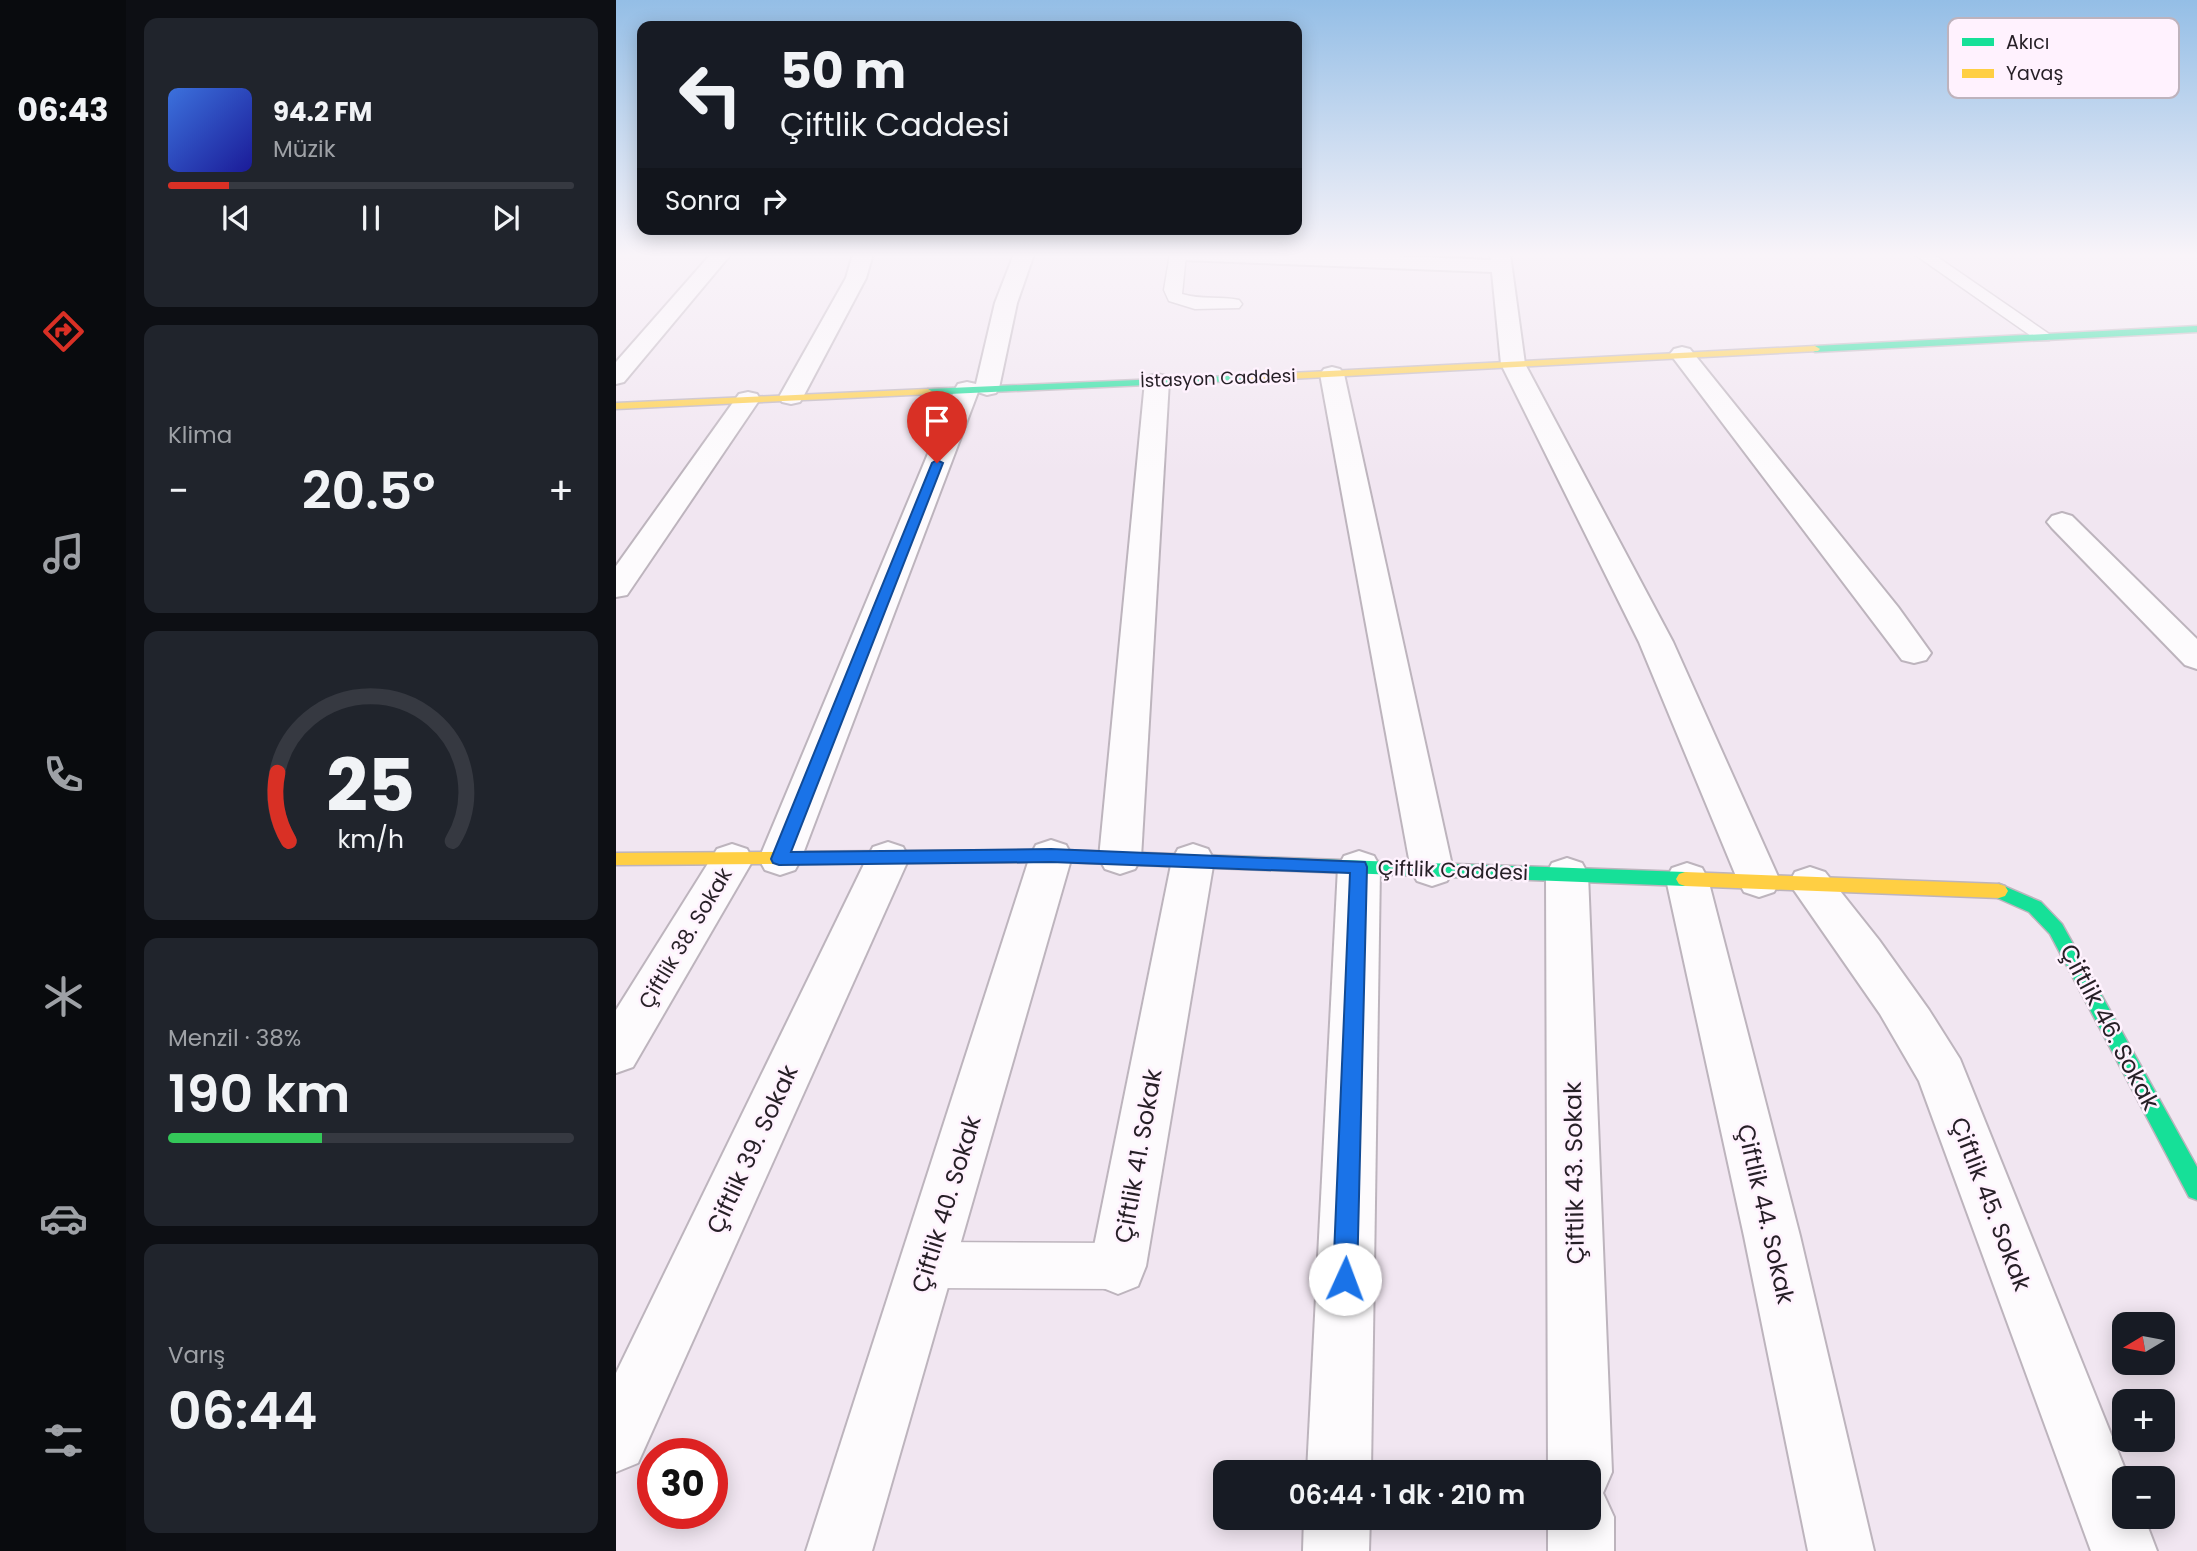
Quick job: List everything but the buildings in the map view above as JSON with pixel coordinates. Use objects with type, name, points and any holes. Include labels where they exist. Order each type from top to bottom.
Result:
[{"type":"main road","name":"İstasyon Caddesi","points":[[616,406],[1332,374],[2197,329]]},
{"type":"main road","name":"Çiftlik Caddesi","points":[[616,859],[1051,856],[1997,890]]},
{"type":"main road","name":"Çiftlik 46. Sokak","points":[[1997,890],[2035,906],[2056,929],[2197,1189]]},
{"type":"street","points":[[616,377],[660,326]]},
{"type":"street","points":[[791,397],[830,326]]},
{"type":"street","points":[[779,859],[977,388],[998,326]]},
{"type":"street","points":[[1509,326],[1513,364]]},
{"type":"street","points":[[1682,354],[1914,653]]},
{"type":"street","name":"Çiftlik 45. Sokak","points":[[1513,364],[1656,642],[1785,882],[1873,964],[1901,1004],[1942,1075],[2124,1551]]},
{"type":"street","points":[[1332,374],[1432,870]]},
{"type":"street","points":[[1120,858],[1157,381]]},
{"type":"street","points":[[616,588],[748,400]]},
{"type":"street","points":[[2062,522],[2197,658]]},
{"type":"street","name":"Çiftlik 40. Sokak","points":[[839,1551],[1051,856]]},
{"type":"street","name":"Çiftlik 39. Sokak","points":[[616,1441],[888,858]]},
{"type":"street","name":"Çiftlik 38. Sokak","points":[[616,1052],[732,860]]},
{"type":"street","name":"Çiftlik 41. Sokak","points":[[1118,1266],[1193,860]]},
{"type":"street","points":[[1339,1460],[1359,867]]},
{"type":"street","name":"Çiftlik 43. Sokak","points":[[1567,874],[1580,1460]]},
{"type":"street","name":"Çiftlik 44. Sokak","points":[[1687,879],[1772,1236],[1841,1551]]},
{"type":"street","points":[[1336,1551],[1337,1530]]},
{"type":"street","points":[[1581,1530],[1581,1551]]},
{"type":"lane","points":[[2029,326],[2043,336]]},
{"type":"lane","name":"Çiftlik 41. Sokak","points":[[928,1265],[1118,1266]]},
{"type":"traffic: fast","points":[[1815,349],[2197,329]]},
{"type":"traffic: fast","points":[[928,392],[1252,378]]},
{"type":"traffic: fast","points":[[1060,856],[1685,879]]},
{"type":"traffic: fast","points":[[1999,891],[2035,907],[2056,929],[2197,1189]]},
{"type":"traffic: slow","points":[[1252,378],[1815,349]]},
{"type":"traffic: slow","points":[[616,406],[928,392]]},
{"type":"traffic: slow","points":[[616,859],[1060,856]]},
{"type":"traffic: slow","points":[[1685,879],[1999,891]]},
{"type":"route","points":[[937,463],[779,859],[1051,856],[1359,867],[1345,1279]]}]
